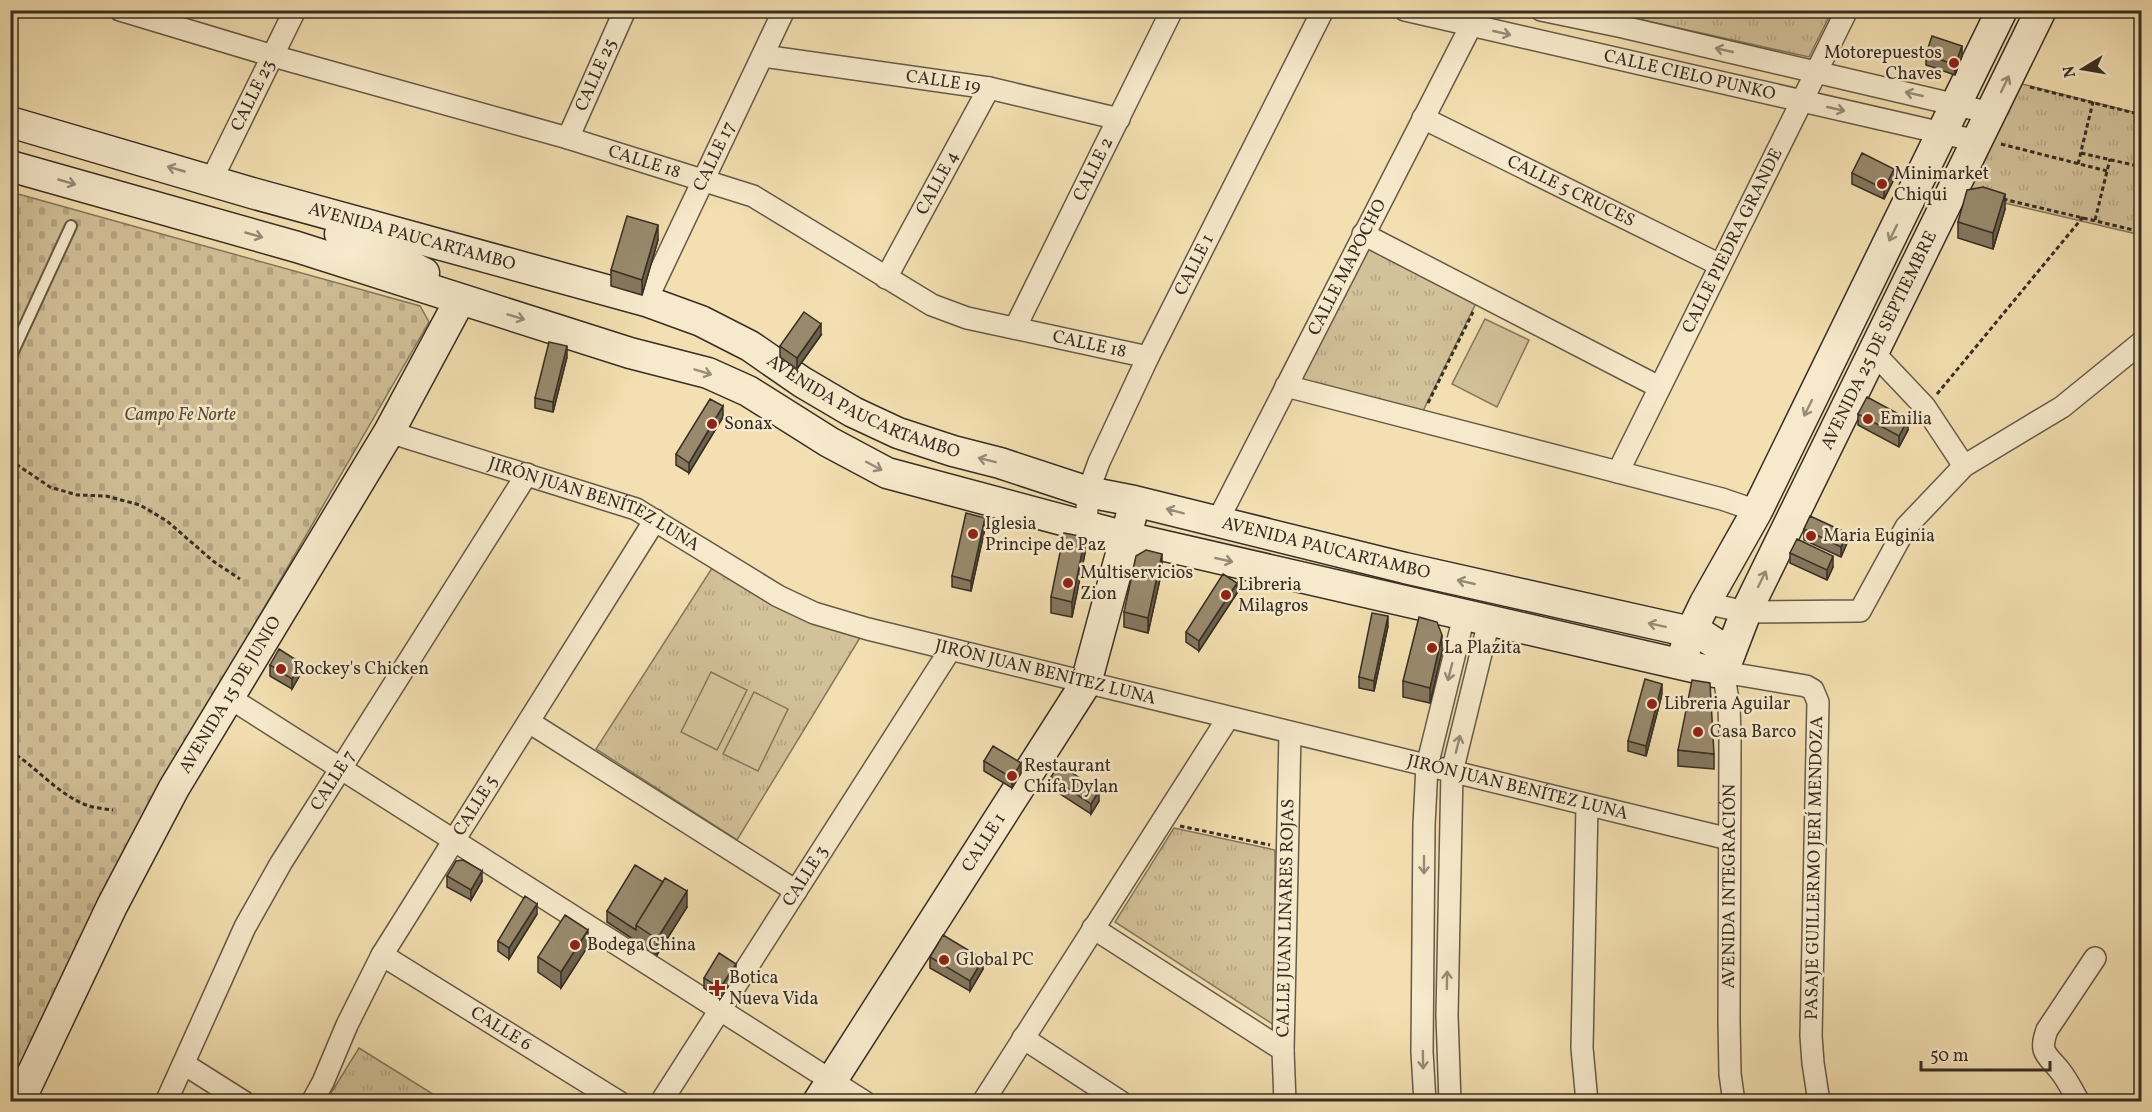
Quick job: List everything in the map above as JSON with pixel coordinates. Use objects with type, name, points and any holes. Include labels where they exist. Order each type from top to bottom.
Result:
[{"type":"main road","name":"AVENIDA 25 DE SEPTIEMBRE","points":[[1685,667],[1686,647],[1691,632],[1705,603],[1758,511],[2002,10]]},
{"type":"main road","name":"AVENIDA 25 DE SEPTIEMBRE","points":[[1726,662],[1746,612],[1873,352],[1987,132],[2005,84],[2041,10]]},
{"type":"main road","name":"AVENIDA PAUCARTAMBO","points":[[10,122],[252,193],[646,301],[701,321],[750,346],[802,382],[853,412],[898,433],[953,451],[1000,463],[1088,492],[1134,501],[1405,568],[1691,632],[1704,636],[1726,662],[1714,672],[1685,667],[1126,537],[887,473],[829,442],[748,391],[708,373],[630,353],[297,247],[10,166]]},
{"type":"main road","points":[[252,193],[276,211],[371,246],[432,278],[460,300]]},
{"type":"main road","name":"AVENIDA 15 DE JUNIO","points":[[19,1101],[112,906],[174,788],[389,432],[460,300]]},
{"type":"main road","name":"CALLE 1","points":[[825,1091],[1086,683],[1134,501]]},
{"type":"street","name":"CALLE 23","points":[[212,180],[295,10]]},
{"type":"street","name":"CALLE 17","points":[[646,301],[784,10]]},
{"type":"street","name":"CALLE 2","points":[[1015,328],[1172,10]]},
{"type":"street","name":"CALLE CIELO PUNKO","points":[[1405,10],[1475,18],[1942,134],[1987,132]]},
{"type":"street","name":"CALLE CIELO PUNKO","points":[[1541,10],[1628,19],[1816,72],[1956,104],[1987,132]]},
{"type":"street","name":"CALLE PIEDRA GRANDE","points":[[1618,472],[1847,10]]},
{"type":"street","name":"CALLE 18","points":[[133,12],[273,56],[568,138],[704,179],[753,196],[932,305],[967,318],[1148,357]]},
{"type":"street","name":"CALLE 25","points":[[568,138],[618,12]]},
{"type":"street","name":"CALLE 1","points":[[1086,526],[1088,492],[1099,462],[1148,357],[1318,12]]},
{"type":"street","name":"CALLE MAPOCHO","points":[[1217,522],[1475,18]]},
{"type":"street","name":"CALLE 19","points":[[763,56],[988,88],[1119,119]]},
{"type":"street","name":"CALLE 4","points":[[886,278],[988,88]]},
{"type":"street","name":"CALLE 5 CRUCES","points":[[1423,118],[1720,265]]},
{"type":"street","points":[[1364,234],[1659,387]]},
{"type":"street","points":[[1705,603],[1746,612],[1860,611],[1906,527],[1964,466],[2062,407],[2142,342]]},
{"type":"street","points":[[1873,352],[1925,407],[1964,466]]},
{"type":"street","points":[[1286,386],[1722,499],[1758,511]]},
{"type":"street","name":"JIRÓN JUAN BENÍTEZ LUNA","points":[[389,432],[636,509],[778,596],[796,605],[868,629],[1729,839]]},
{"type":"street","name":"CALLE 7","points":[[166,1101],[245,927],[281,863],[527,474]]},
{"type":"street","name":"CALLE 5","points":[[312,1101],[382,956],[655,520]]},
{"type":"street","points":[[1425,1101],[1422,1052],[1424,825],[1427,766],[1476,618]]},
{"type":"street","points":[[1450,1101],[1447,1015],[1452,772],[1476,618]]},
{"type":"street","name":"CALLE 3","points":[[661,1101],[950,650]]},
{"type":"street","name":"AVENIDA INTEGRACIÓN","points":[[1726,662],[1731,738],[1729,1020],[1730,1074],[1734,1101]]},
{"type":"street","name":"PASAJE GUILLERMO JERÍ MENDOZA","points":[[1726,662],[1806,686],[1813,690],[1818,702],[1811,1036],[1812,1063],[1819,1101]]},
{"type":"street","points":[[230,698],[720,1009],[825,1091],[865,1101]]},
{"type":"street","points":[[983,1101],[1228,718]]},
{"type":"street","points":[[529,722],[796,891]]},
{"type":"street","name":"CALLE JUAN LINARES ROJAS","points":[[1285,1101],[1283,1050],[1290,733]]},
{"type":"street","points":[[1587,805],[1582,1040],[1587,1101]]},
{"type":"street","points":[[1093,928],[1283,1050]]},
{"type":"street","name":"CALLE 6","points":[[382,956],[619,1101]]},
{"type":"street","points":[[2079,1101],[2060,1070],[2045,1054],[2042,1042],[2047,1030],[2095,958]]},
{"type":"street","points":[[1023,1038],[1121,1101]]},
{"type":"street","points":[[184,1064],[244,1101]]},
{"type":"lane","points":[[10,358],[71,226]]},
{"type":"path","points":[[2005,84],[2019,84],[2142,115]]},
{"type":"path","points":[[2078,164],[2093,102]]},
{"type":"path","points":[[1987,132],[2078,164],[2107,171]]},
{"type":"path","points":[[2081,153],[2142,167]]},
{"type":"path","points":[[2095,220],[2110,159]]},
{"type":"path","points":[[2003,199],[2142,232]]},
{"type":"path","points":[[1925,407],[2083,217]]},
{"type":"path","points":[[1419,421],[1481,295]]},
{"type":"path","points":[[10,460],[50,487],[77,495],[106,496],[140,505],[166,521],[213,561],[240,579]]},
{"type":"path","points":[[10,751],[26,760],[71,798],[90,807],[113,810]]},
{"type":"path","points":[[1161,821],[1288,849]]},
{"type":"green space","points":[[1642,10],[1832,11],[1809,57],[1638,19]]},
{"type":"green space","points":[[2018,83],[2141,114],[2141,235],[1966,194]]},
{"type":"green space","name":"Campo Fe Norte","points":[[11,192],[420,306],[429,322],[121,856],[11,1091]]},
{"type":"green space","points":[[1368,248],[1477,301],[1420,417],[1298,382]]},
{"type":"green space","points":[[1485,319],[1529,340],[1497,407],[1452,384]]},
{"type":"green space","points":[[714,565],[861,636],[737,840],[596,749]]},
{"type":"green space","points":[[711,672],[747,690],[717,750],[681,732]]},
{"type":"green space","points":[[754,692],[788,709],[758,771],[723,754]]},
{"type":"green space","points":[[1174,828],[1275,850],[1274,1025],[1115,922]]},
{"type":"green space","points":[[359,1048],[444,1101],[326,1101]]},
{"type":"building","points":[[1932,36],[1962,46],[1955,65],[1926,54]]},
{"type":"building","points":[[1862,153],[1894,169],[1884,189],[1852,173]]},
{"type":"building","points":[[1983,187],[2005,194],[1993,233],[1958,222],[1967,190]]},
{"type":"building","points":[[627,216],[658,225],[642,280],[611,270]]},
{"type":"building","points":[[804,312],[821,324],[797,358],[780,346]]},
{"type":"building","points":[[549,342],[567,346],[553,402],[535,398]]},
{"type":"building","points":[[1867,397],[1908,419],[1899,436],[1858,414]]},
{"type":"building","points":[[710,399],[723,406],[689,463],[676,454]]},
{"type":"building","points":[[966,513],[985,518],[971,581],[952,576]]},
{"type":"building","points":[[1810,516],[1847,533],[1841,547],[1804,529]]},
{"type":"building","name":"Multiservicios Zion","points":[[1064,533],[1085,537],[1072,602],[1051,597]]},
{"type":"building","points":[[1797,539],[1833,556],[1827,570],[1790,553]]},
{"type":"building","points":[[1146,550],[1162,554],[1148,618],[1124,612],[1136,556]]},
{"type":"building","points":[[1223,574],[1237,583],[1199,641],[1186,632]]},
{"type":"building","points":[[1372,613],[1388,616],[1374,681],[1359,677]]},
{"type":"building","points":[[1419,617],[1437,622],[1442,635],[1430,688],[1403,681]]},
{"type":"building","points":[[279,649],[301,663],[292,679],[270,665]]},
{"type":"building","points":[[1645,679],[1662,684],[1646,746],[1628,741]]},
{"type":"building","name":"Casa Barco","points":[[1692,680],[1710,683],[1714,754],[1678,750]]},
{"type":"building","points":[[993,746],[1021,763],[1012,778],[984,761]]},
{"type":"building","points":[[1059,764],[1099,791],[1091,804],[1051,777]]},
{"type":"building","points":[[463,860],[482,871],[471,890],[447,876],[456,861]]},
{"type":"building","points":[[635,865],[663,882],[636,925],[636,930],[607,911]]},
{"type":"building","points":[[665,878],[687,891],[657,939],[636,925]]},
{"type":"building","points":[[525,896],[537,904],[509,948],[498,941]]},
{"type":"building","points":[[565,915],[588,930],[561,972],[538,957]]},
{"type":"building","points":[[943,935],[983,959],[970,981],[930,957]]},
{"type":"building","points":[[719,953],[736,964],[720,988],[704,978]]},
{"type":"place","name":"Motorepuestos Chaves","points":[[1954,63]]},
{"type":"place","name":"Minimarket Chiqui","points":[[1882,184]]},
{"type":"place","name":"Emilia","points":[[1868,419]]},
{"type":"place","name":"Sonax","points":[[712,424]]},
{"type":"place","name":"Iglesia Principe de Paz","points":[[973,534]]},
{"type":"place","name":"Maria Euginia","points":[[1811,536]]},
{"type":"place","name":"Multiservicios Zion","points":[[1068,583]]},
{"type":"place","name":"Libreria Milagros","points":[[1226,595]]},
{"type":"place","name":"La Plazita","points":[[1432,648]]},
{"type":"place","name":"Rockey's Chicken","points":[[281,669]]},
{"type":"place","name":"Libreria Aguilar","points":[[1652,704]]},
{"type":"place","name":"Casa Barco","points":[[1698,732]]},
{"type":"place","name":"Restaurant Chifa Dylan","points":[[1012,776]]},
{"type":"place","name":"Bodega China","points":[[575,945]]},
{"type":"place","name":"Global PC","points":[[944,960]]},
{"type":"place","name":"Botica Nueva Vida","points":[[717,988]]}]
